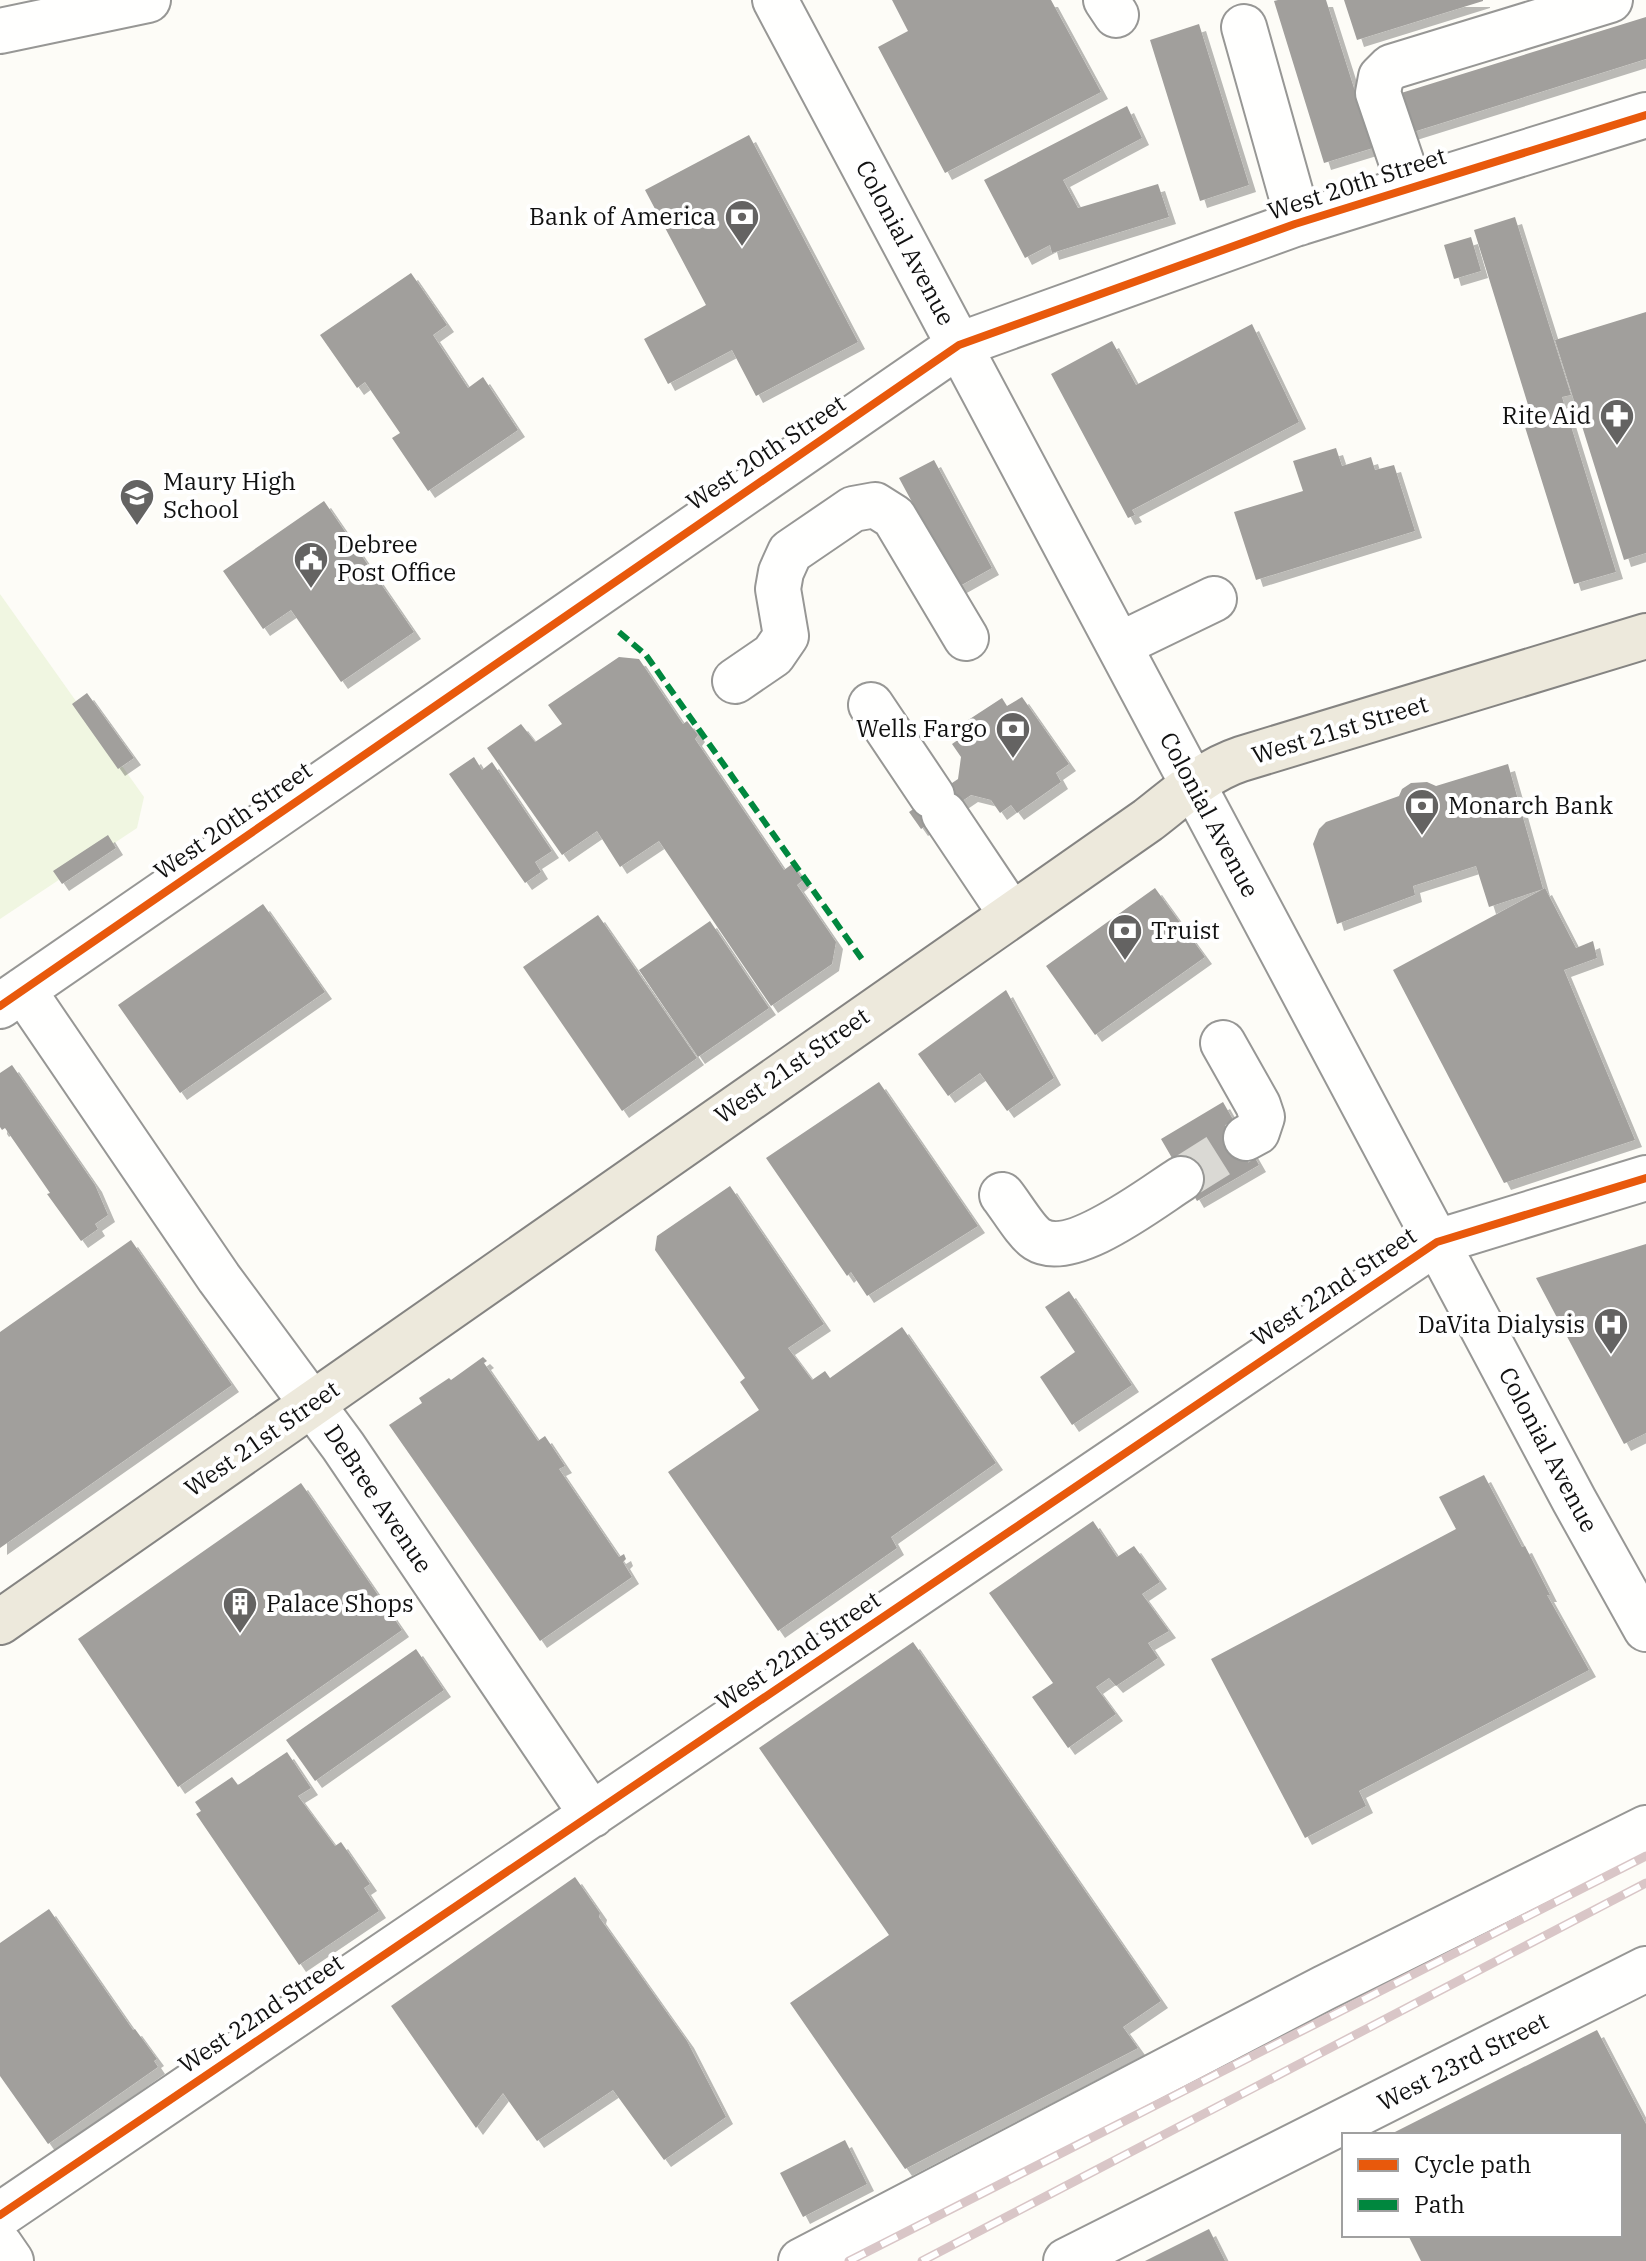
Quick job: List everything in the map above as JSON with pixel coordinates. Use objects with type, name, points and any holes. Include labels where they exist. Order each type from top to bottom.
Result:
[{"type":"main road","name":"West 21st Street","points":[[0,1622],[1225,765],[1646,636]]},
{"type":"street","points":[[0,31],[148,0]]},
{"type":"street","name":"Colonial Avenue","points":[[775,0],[1574,1500],[1646,1629]]},
{"type":"street","points":[[1410,187],[1378,93],[1381,77],[1391,67],[1610,0]]},
{"type":"street","points":[[1244,27],[1299,223]]},
{"type":"street","name":"West 20th Street","points":[[12,998],[959,345],[1299,223],[1646,115]]},
{"type":"street","points":[[735,681],[773,655],[786,636],[778,589],[790,552],[853,509],[875,505],[894,517],[966,638]]},
{"type":"street","points":[[1119,645],[1214,599]]},
{"type":"street","points":[[871,705],[1011,914]]},
{"type":"street","name":"DeBree Avenue","points":[[12,998],[312,1403],[592,1815]]},
{"type":"street","points":[[1223,1043],[1262,1117],[1257,1132],[1246,1138]]},
{"type":"street","name":"West 22nd Street","points":[[0,2215],[1437,1242],[1646,1178]]},
{"type":"street","points":[[1002,1195],[1037,1240],[1061,1245],[1088,1238],[1181,1179]]},
{"type":"street","points":[[801,2261],[1324,1988],[1646,1828]]},
{"type":"street","name":"West 23rd Street","points":[[1066,2261],[1646,1969]]},
{"type":"street","points":[[0,2245],[11,2261]]},
{"type":"green space","points":[[0,594],[144,797],[137,828],[0,919]]},
{"type":"building","points":[[892,0],[1051,0],[1101,92],[945,173],[878,47],[908,31]]},
{"type":"building","points":[[1326,0],[1373,148],[1324,163],[1274,1]]},
{"type":"building","points":[[1344,0],[1483,0],[1483,1],[1357,40]]},
{"type":"building","points":[[1646,17],[1646,59],[1410,133],[1398,94]]},
{"type":"building","points":[[1199,24],[1249,185],[1200,201],[1150,40]]},
{"type":"building","points":[[1127,106],[1142,138],[1063,180],[1078,208],[1158,184],[1169,217],[1052,253],[1050,245],[1025,258],[984,180]]},
{"type":"building","name":"Bank of America","points":[[749,135],[858,342],[756,396],[732,350],[668,384],[644,339],[706,305],[645,190]]},
{"type":"building","points":[[1515,217],[1571,395],[1562,397],[1616,572],[1574,584],[1520,411],[1529,408],[1474,230]]},
{"type":"building","points":[[1471,237],[1481,271],[1454,279],[1444,245]]},
{"type":"building","points":[[411,273],[447,325],[433,335],[468,388],[483,377],[518,430],[428,491],[392,438],[400,433],[365,382],[357,388],[320,335]]},
{"type":"building","name":"Rite Aid","points":[[1646,312],[1646,553],[1624,560],[1555,340]]},
{"type":"building","points":[[1252,324],[1299,422],[1132,510],[1135,515],[1128,518],[1051,374],[1112,341],[1136,385]]},
{"type":"building","points":[[1336,448],[1342,466],[1371,457],[1375,470],[1394,465],[1415,531],[1256,580],[1234,512],[1303,491],[1293,461]]},
{"type":"building","points":[[934,460],[992,568],[958,587],[899,478]]},
{"type":"building","name":"Debree Post Office","points":[[324,501],[414,632],[341,682],[291,610],[263,629],[223,571]]},
{"type":"building","points":[[619,657],[639,659],[683,724],[687,721],[698,735],[695,739],[784,870],[792,864],[803,880],[797,885],[836,942],[832,964],[771,1006],[659,841],[620,867],[597,831],[562,855],[487,748],[521,724],[535,742],[562,724],[548,705]]},
{"type":"building","points":[[87,693],[134,758],[118,769],[72,704]]},
{"type":"building","name":"Wells Fargo","points":[[1022,697],[1069,764],[1056,773],[1061,782],[1017,813],[1011,805],[1000,813],[991,800],[971,795],[921,829],[909,812],[958,779],[961,757],[952,744],[965,735],[959,726],[1002,698],[1007,706]]},
{"type":"building","points":[[474,757],[482,770],[492,762],[552,851],[535,862],[541,872],[525,883],[449,774]]},
{"type":"building","name":"Monarch Bank","points":[[1508,764],[1543,889],[1489,907],[1476,866],[1413,886],[1415,895],[1337,924],[1313,844],[1319,829],[1326,822],[1399,796],[1402,789],[1411,783],[1427,782],[1436,786]]},
{"type":"building","points":[[108,835],[116,848],[62,884],[53,871]]},
{"type":"building","name":"Truist","points":[[1155,888],[1205,957],[1095,1035],[1046,966]]},
{"type":"building","points":[[1545,888],[1576,948],[1593,941],[1597,958],[1564,970],[1635,1140],[1504,1183],[1393,970]]},
{"type":"building","points":[[263,904],[325,992],[180,1093],[118,1005]]},
{"type":"building","points":[[598,915],[697,1058],[622,1111],[523,967]]},
{"type":"building","points":[[710,921],[769,1008],[698,1057],[639,970]]},
{"type":"building","points":[[1006,990],[1054,1078],[1007,1111],[980,1073],[948,1096],[918,1054]]},
{"type":"building","points":[[12,1065],[95,1185],[108,1215],[95,1224],[98,1229],[81,1241],[5,1128],[2,1130],[0,1127],[0,1073]]},
{"type":"building","points":[[879,1082],[978,1226],[867,1296],[851,1272],[847,1276],[766,1158]]},
{"type":"building","points":[[1223,1102],[1259,1165],[1197,1201],[1161,1139]]},
{"type":"building","points":[[730,1186],[824,1324],[788,1348],[812,1380],[825,1371],[830,1378],[902,1327],[996,1463],[891,1537],[897,1548],[778,1631],[668,1472],[759,1410],[740,1382],[745,1378],[655,1250],[657,1236]]},
{"type":"building","points":[[131,1240],[232,1385],[0,1548],[0,1332]]},
{"type":"building","name":"DaVita Dialysis","points":[[1646,1244],[1646,1433],[1624,1444],[1536,1278]]},
{"type":"building","points":[[1069,1291],[1132,1385],[1072,1425],[1040,1377],[1075,1352],[1045,1307]]},
{"type":"building","points":[[483,1357],[487,1361],[484,1363],[538,1441],[545,1436],[565,1466],[559,1469],[619,1557],[624,1554],[626,1559],[623,1562],[632,1577],[540,1641],[389,1425],[422,1403],[419,1398]]},
{"type":"building","points":[[1484,1475],[1522,1547],[1525,1546],[1550,1595],[1547,1595],[1589,1670],[1359,1791],[1366,1806],[1305,1838],[1211,1659],[1456,1529],[1439,1497]]},
{"type":"building","name":"Palace Shops","points":[[301,1483],[402,1630],[178,1787],[78,1639]]},
{"type":"building","points":[[1093,1521],[1117,1557],[1134,1546],[1160,1582],[1142,1594],[1169,1631],[1148,1643],[1158,1658],[1116,1686],[1109,1678],[1096,1687],[1116,1714],[1068,1748],[1032,1697],[1053,1683],[989,1593]]},
{"type":"building","points":[[913,1642],[1161,2001],[1123,2027],[1138,2048],[905,2169],[790,2003],[889,1935],[759,1748]]},
{"type":"building","points":[[416,1649],[444,1690],[315,1781],[286,1740]]},
{"type":"building","points":[[287,1752],[311,1788],[298,1796],[335,1846],[341,1842],[370,1884],[364,1888],[379,1911],[299,1965],[196,1814],[201,1811],[195,1802],[232,1777],[238,1785]]},
{"type":"building","points":[[575,1877],[600,1913],[599,1917],[687,2041],[726,2117],[664,2160],[613,2090],[537,2141],[503,2093],[476,2128],[391,2006]]},
{"type":"building","points":[[49,1909],[133,2030],[157,2059],[154,2061],[158,2067],[48,2144],[0,2076],[0,1943]]},
{"type":"building","points":[[1597,2030],[1646,2124],[1646,2261],[1421,2261],[1409,2237],[1622,2237],[1622,2133],[1393,2133]]},
{"type":"building","points":[[845,2140],[867,2184],[803,2217],[780,2173]]},
{"type":"building","points":[[1209,2229],[1225,2261],[1145,2261]]},
{"type":"tunnel","points":[[1181,1179],[1246,1138]]},
{"type":"railway","points":[[849,2261],[1646,1856]]},
{"type":"railway","points":[[922,2261],[1646,1883]]},
{"type":"marked path","points":[[619,632],[646,655],[864,962]]},
{"type":"cycle path","points":[[0,1006],[959,345],[1295,224],[1646,115]]},
{"type":"cycle path","points":[[0,2215],[1437,1242],[1646,1178]]},
{"type":"place","name":"Bank of America","points":[[742,248]]},
{"type":"place","name":"Rite Aid","points":[[1617,447]]},
{"type":"place","name":"Maury High School","points":[[137,527]]},
{"type":"place","name":"Debree Post Office","points":[[311,590]]},
{"type":"place","name":"Wells Fargo","points":[[1013,760]]},
{"type":"place","name":"Monarch Bank","points":[[1422,837]]},
{"type":"place","name":"Truist","points":[[1125,962]]},
{"type":"place","name":"DaVita Dialysis","points":[[1611,1356]]},
{"type":"place","name":"Palace Shops","points":[[240,1635]]}]
